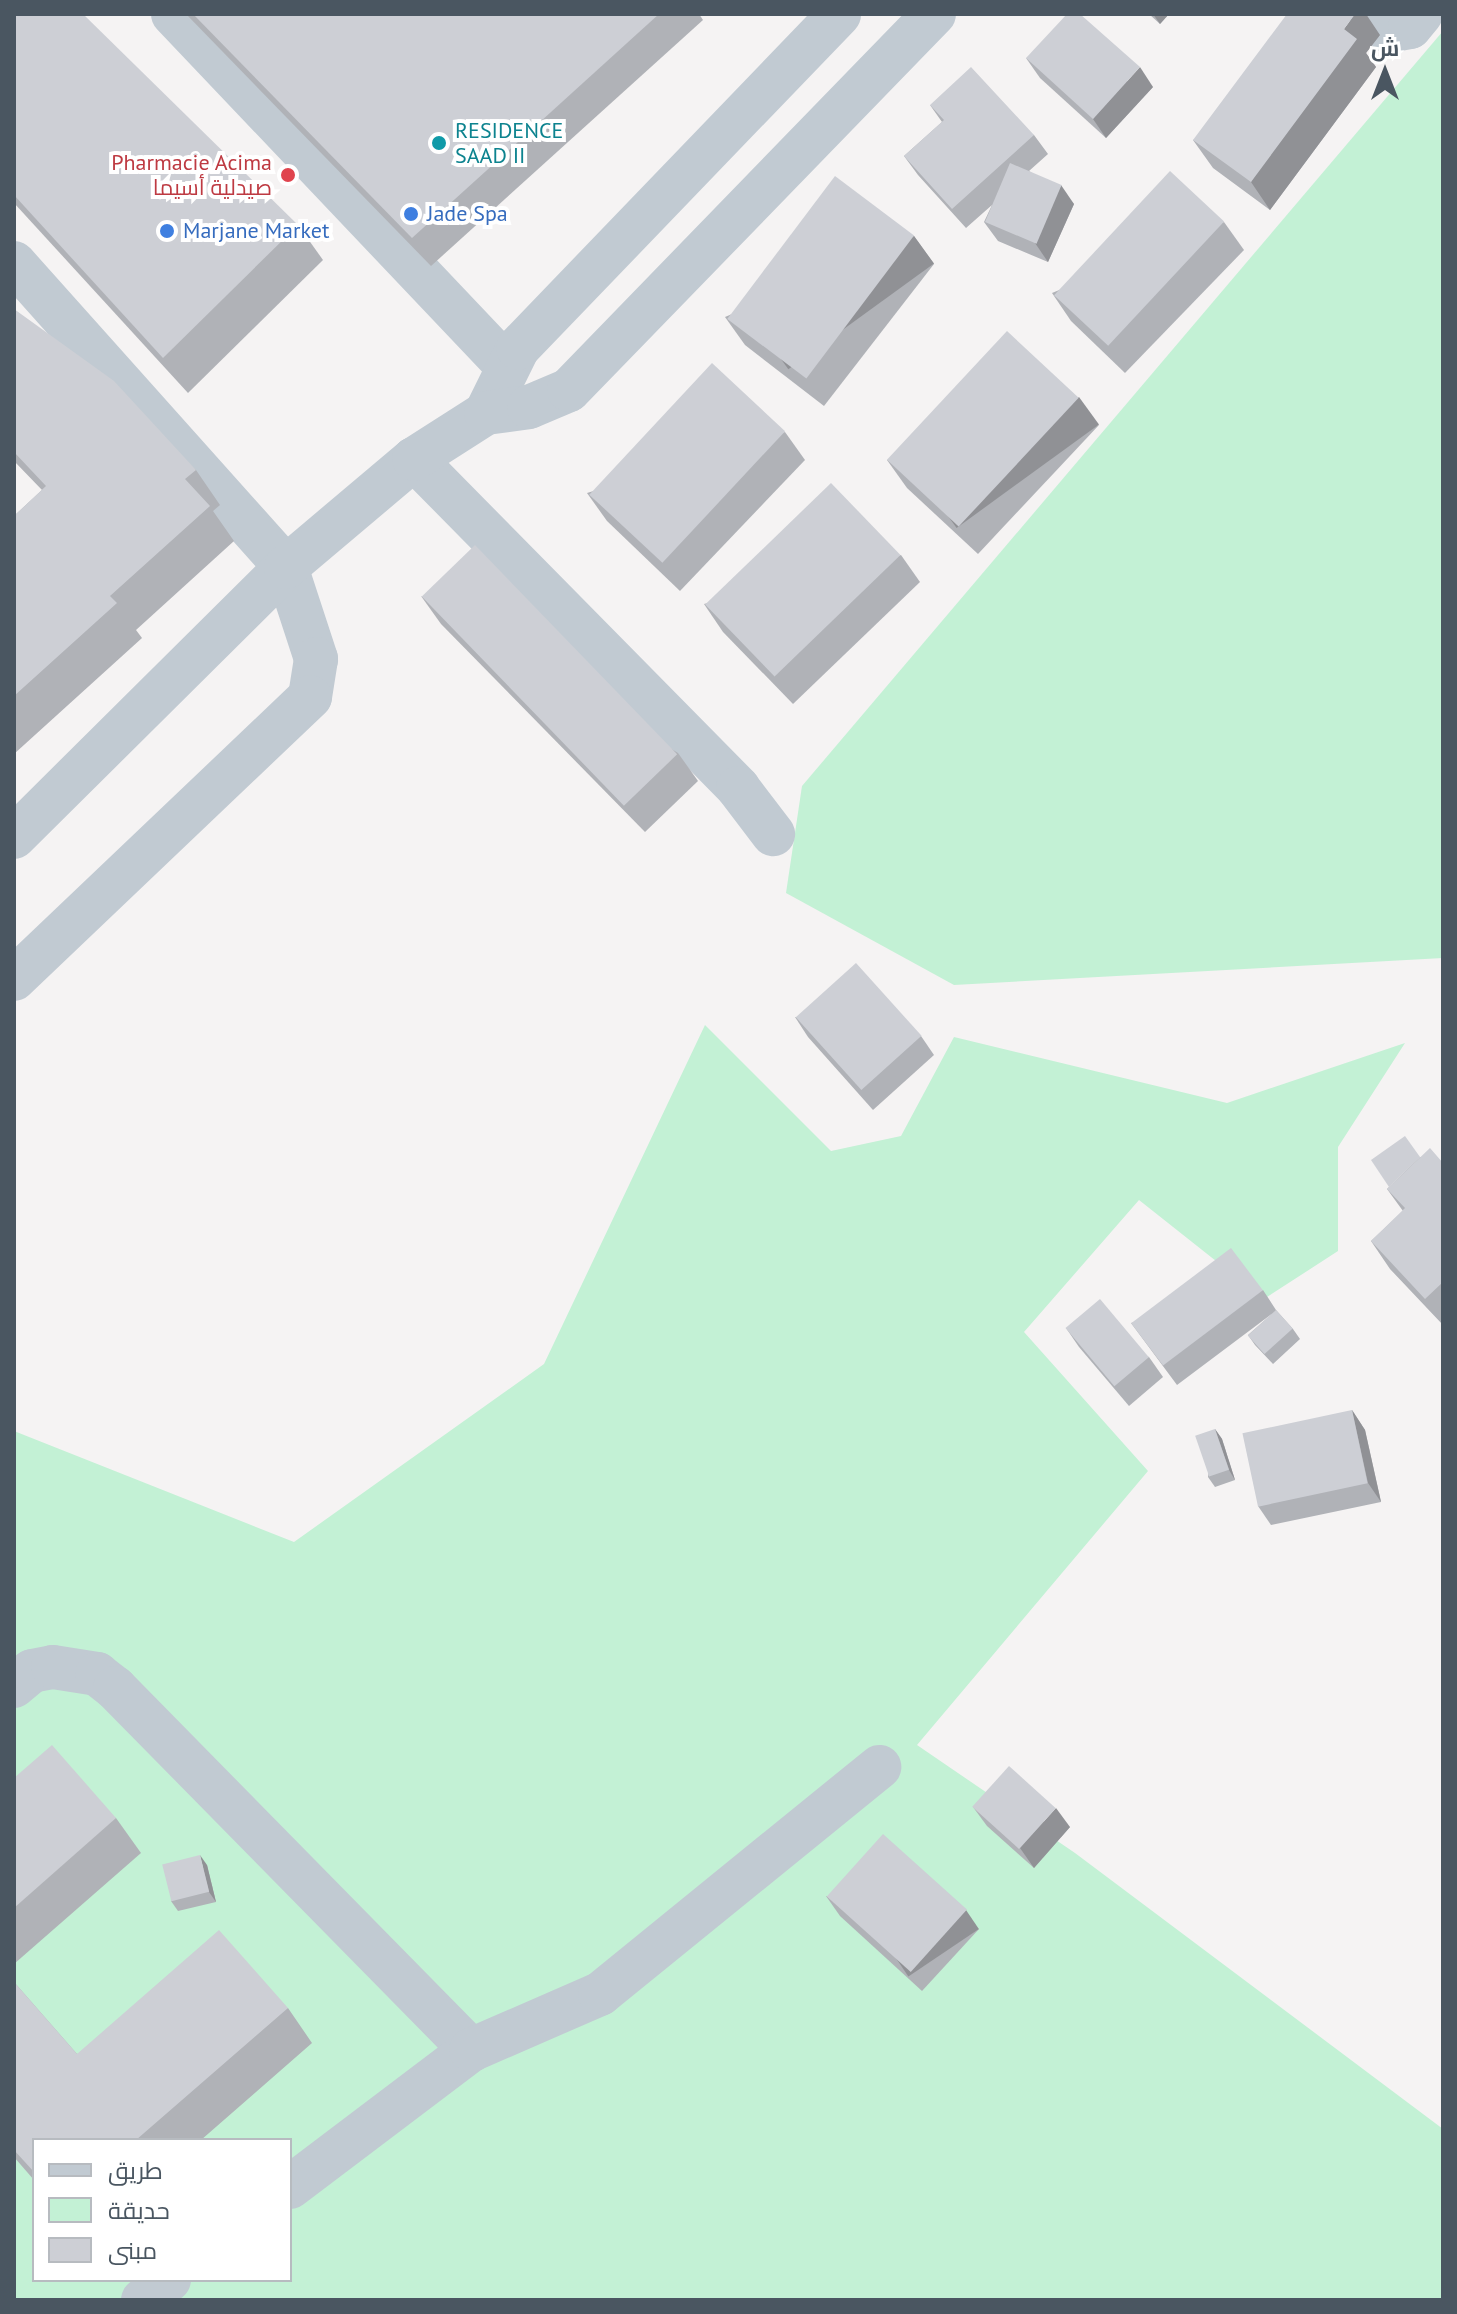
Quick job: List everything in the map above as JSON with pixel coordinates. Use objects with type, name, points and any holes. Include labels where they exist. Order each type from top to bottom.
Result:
[{"type":"street","points":[[173,14],[506,365]]},
{"type":"street","points":[[486,413],[506,365],[839,14]]},
{"type":"street","points":[[14,837],[286,567],[414,459],[486,413],[529,407],[569,390],[934,14]]},
{"type":"street","points":[[1370,14],[1388,31],[1410,27],[1421,14]]},
{"type":"street","points":[[772,83],[822,130]]},
{"type":"street","points":[[14,263],[286,567],[313,639],[310,697],[14,979]]},
{"type":"street","points":[[414,459],[738,788],[773,834]]},
{"type":"street","points":[[14,1686],[32,1671],[53,1667],[97,1674],[115,1688],[471,2050]]},
{"type":"street","points":[[292,2185],[471,2050],[583,2006],[879,1767]]},
{"type":"street","points":[[143,2300],[166,2282]]},
{"type":"green space","points":[[1443,31],[1443,958],[954,985],[786,893],[802,786]]},
{"type":"green space","points":[[705,1025],[831,1151],[901,1136],[954,1037],[1227,1103],[1405,1043],[1338,1147],[1338,1251],[1264,1299],[1139,1200],[1024,1332],[1148,1471],[917,1745],[1075,1853],[1443,2129],[1443,2300],[149,2300],[144,2287],[117,2300],[14,2300],[14,1431],[294,1542],[544,1364]]},
{"type":"building","name":"Marjane Market","points":[[14,14],[83,14],[298,225],[163,358],[14,195]]},
{"type":"building","name":"RESIDENCE SAAD II","points":[[193,14],[659,14],[412,238]]},
{"type":"building","points":[[1067,14],[1080,14],[1140,67],[1093,119],[1026,58]]},
{"type":"building","points":[[1287,14],[1355,14],[1344,29],[1357,39],[1251,182],[1193,140]]},
{"type":"building","points":[[971,67],[1034,135],[952,209],[904,156],[944,120],[930,105]]},
{"type":"building","points":[[1010,163],[1062,185],[1037,244],[985,222]]},
{"type":"building","points":[[1170,171],[1224,221],[1108,346],[1054,295]]},
{"type":"building","points":[[835,176],[914,236],[806,379],[727,319]]},
{"type":"building","points":[[14,309],[114,381],[196,470],[185,479],[210,506],[110,596],[117,603],[14,696],[14,516],[46,486],[14,452]]},
{"type":"building","points":[[1007,331],[1079,398],[959,527],[887,460]]},
{"type":"building","points":[[712,363],[785,431],[662,563],[589,495]]},
{"type":"building","points":[[831,483],[900,555],[775,676],[705,605]]},
{"type":"building","points":[[475,545],[677,754],[624,806],[422,596]]},
{"type":"building","points":[[856,963],[922,1036],[861,1090],[796,1017]]},
{"type":"building","points":[[1405,1136],[1420,1157],[1389,1187],[1371,1160]]},
{"type":"building","points":[[1430,1148],[1443,1163],[1443,1282],[1425,1299],[1371,1241],[1405,1208],[1387,1189]]},
{"type":"building","points":[[1231,1248],[1263,1290],[1163,1366],[1131,1323]]},
{"type":"building","points":[[1100,1299],[1149,1357],[1114,1386],[1066,1328]]},
{"type":"building","points":[[1276,1310],[1293,1329],[1264,1354],[1248,1335]]},
{"type":"building","points":[[1352,1410],[1368,1483],[1258,1507],[1242,1433]]},
{"type":"building","points":[[1215,1429],[1229,1470],[1209,1476],[1195,1436]]},
{"type":"building","points":[[52,1745],[116,1818],[14,1908],[14,1778]]},
{"type":"building","points":[[1009,1766],[1056,1808],[1019,1849],[972,1807]]},
{"type":"building","points":[[883,1834],[967,1910],[911,1972],[827,1896]]},
{"type":"building","points":[[200,1855],[209,1892],[171,1901],[162,1864]]},
{"type":"building","points":[[219,1930],[288,2008],[138,2138],[32,2138],[32,2170],[14,2150],[14,1982],[77,2054]]},
{"type":"place","name":"RESIDENCE SAAD II","points":[[439,143]]},
{"type":"place","name":"Pharmacie Acima صيدلية أسيما","points":[[288,175]]},
{"type":"place","name":"Jade Spa","points":[[411,214]]},
{"type":"place","name":"Marjane Market","points":[[167,231]]}]
